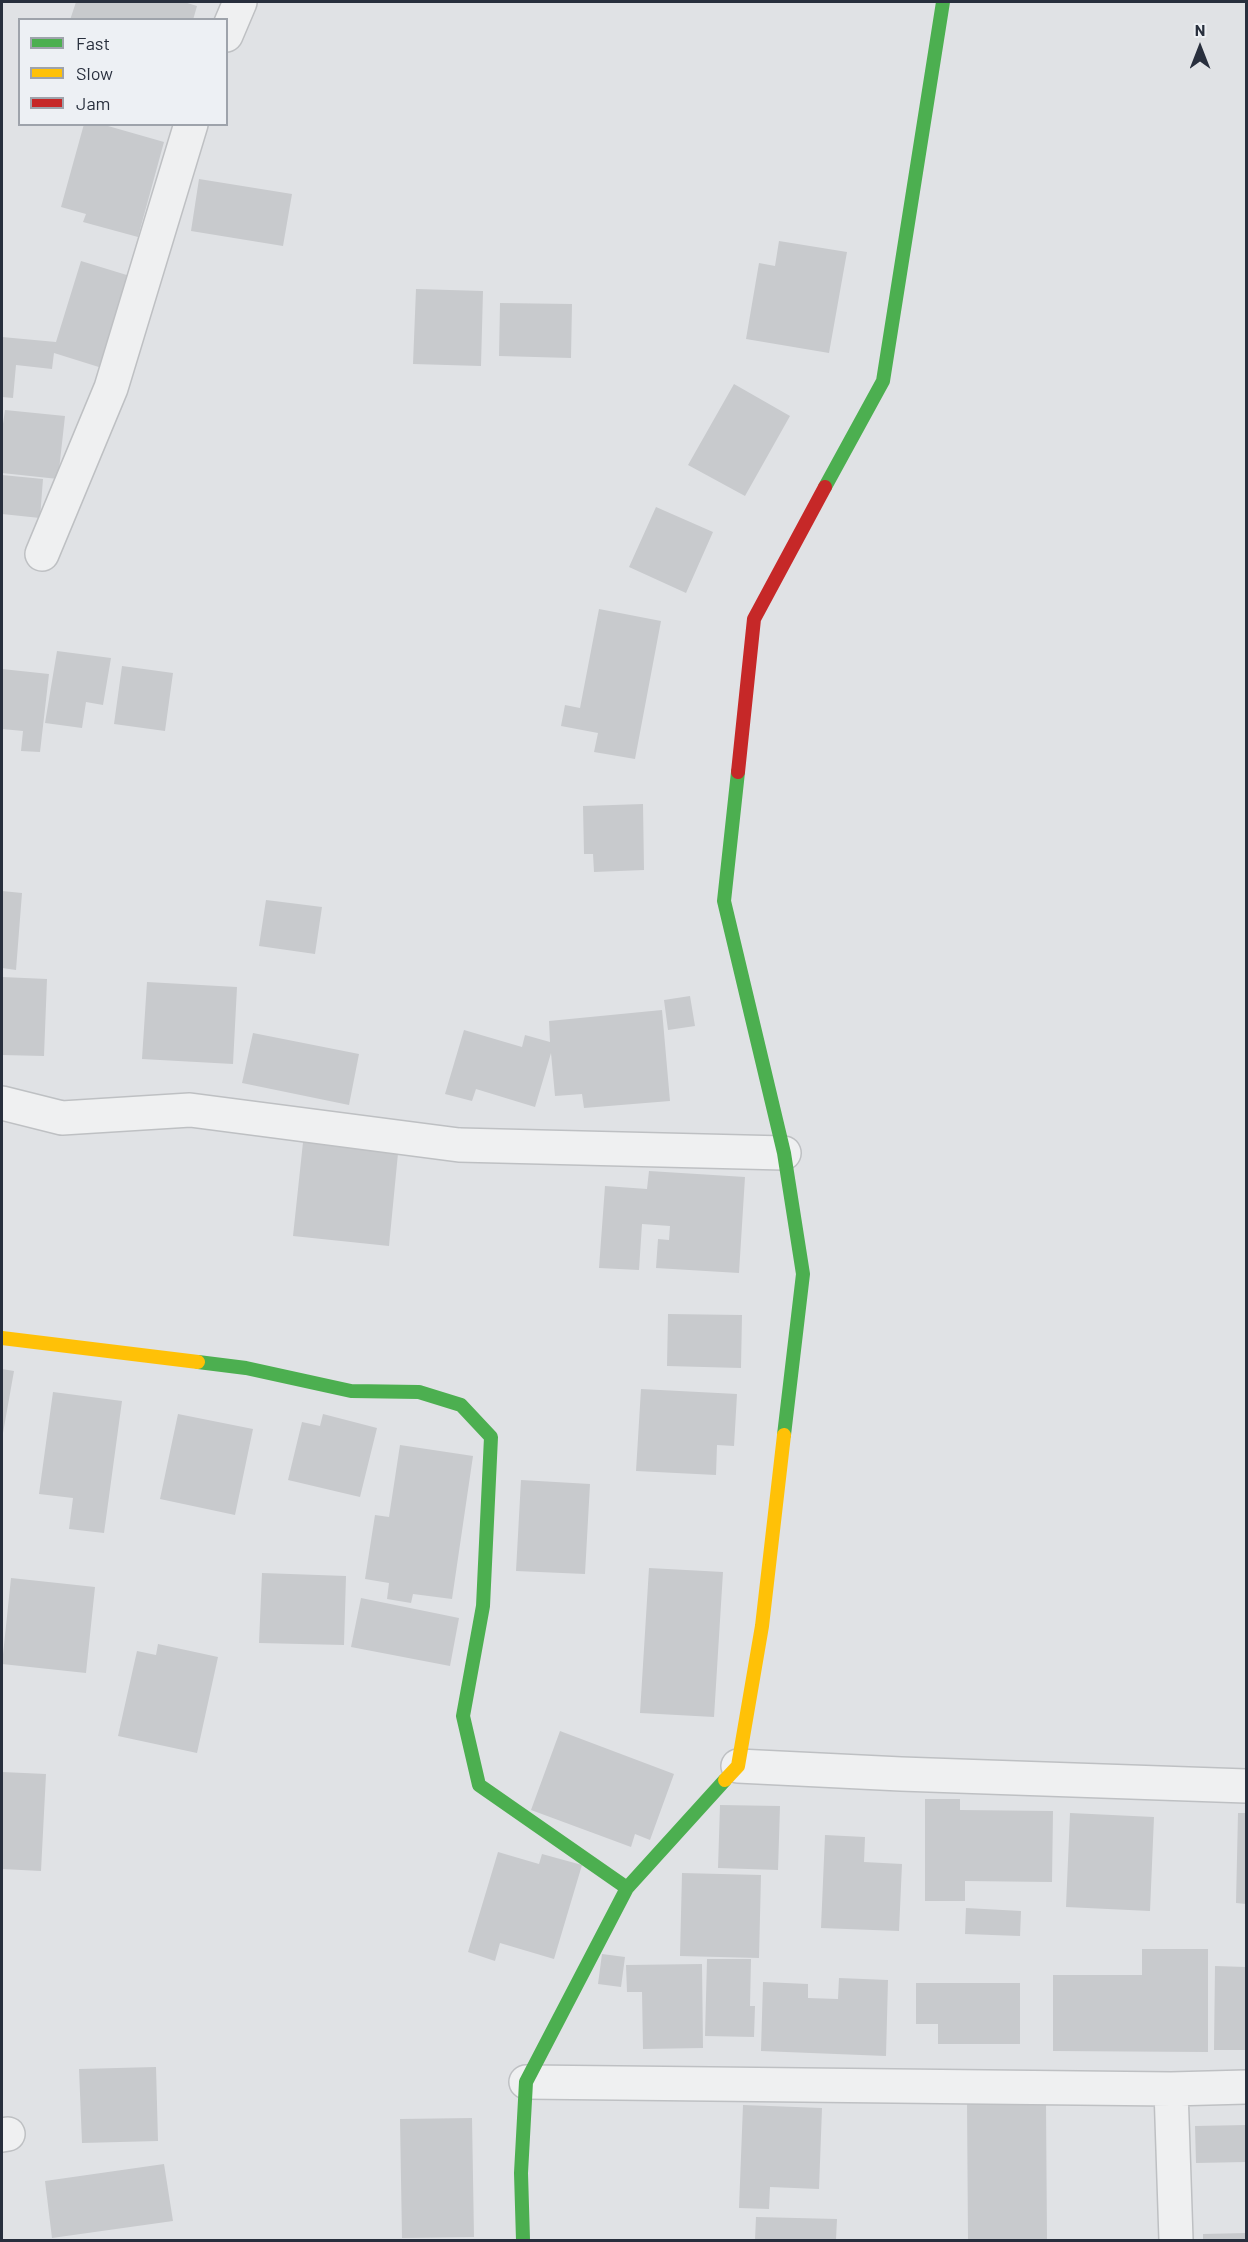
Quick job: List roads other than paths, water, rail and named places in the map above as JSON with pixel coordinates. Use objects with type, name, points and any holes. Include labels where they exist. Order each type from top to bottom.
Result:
[{"type":"street","points":[[228,30],[240,2]]},
{"type":"street","points":[[523,2241],[521,2173],[526,2082],[627,1888],[738,1766],[762,1626],[803,1274],[784,1153],[724,902],[754,619],[883,381],[943,2]]},
{"type":"street","points":[[42,554],[111,387],[190,126]]},
{"type":"street","points":[[2,1103],[62,1118],[190,1110],[459,1145],[784,1153]]},
{"type":"street","points":[[2,1338],[246,1368],[351,1391],[419,1392],[461,1405],[491,1437],[483,1606],[463,1716],[479,1785],[627,1888]]},
{"type":"street","points":[[738,1766],[1246,1786]]},
{"type":"street","points":[[526,2082],[1171,2089],[1246,2087]]},
{"type":"street","points":[[1171,2089],[1176,2241]]}]
